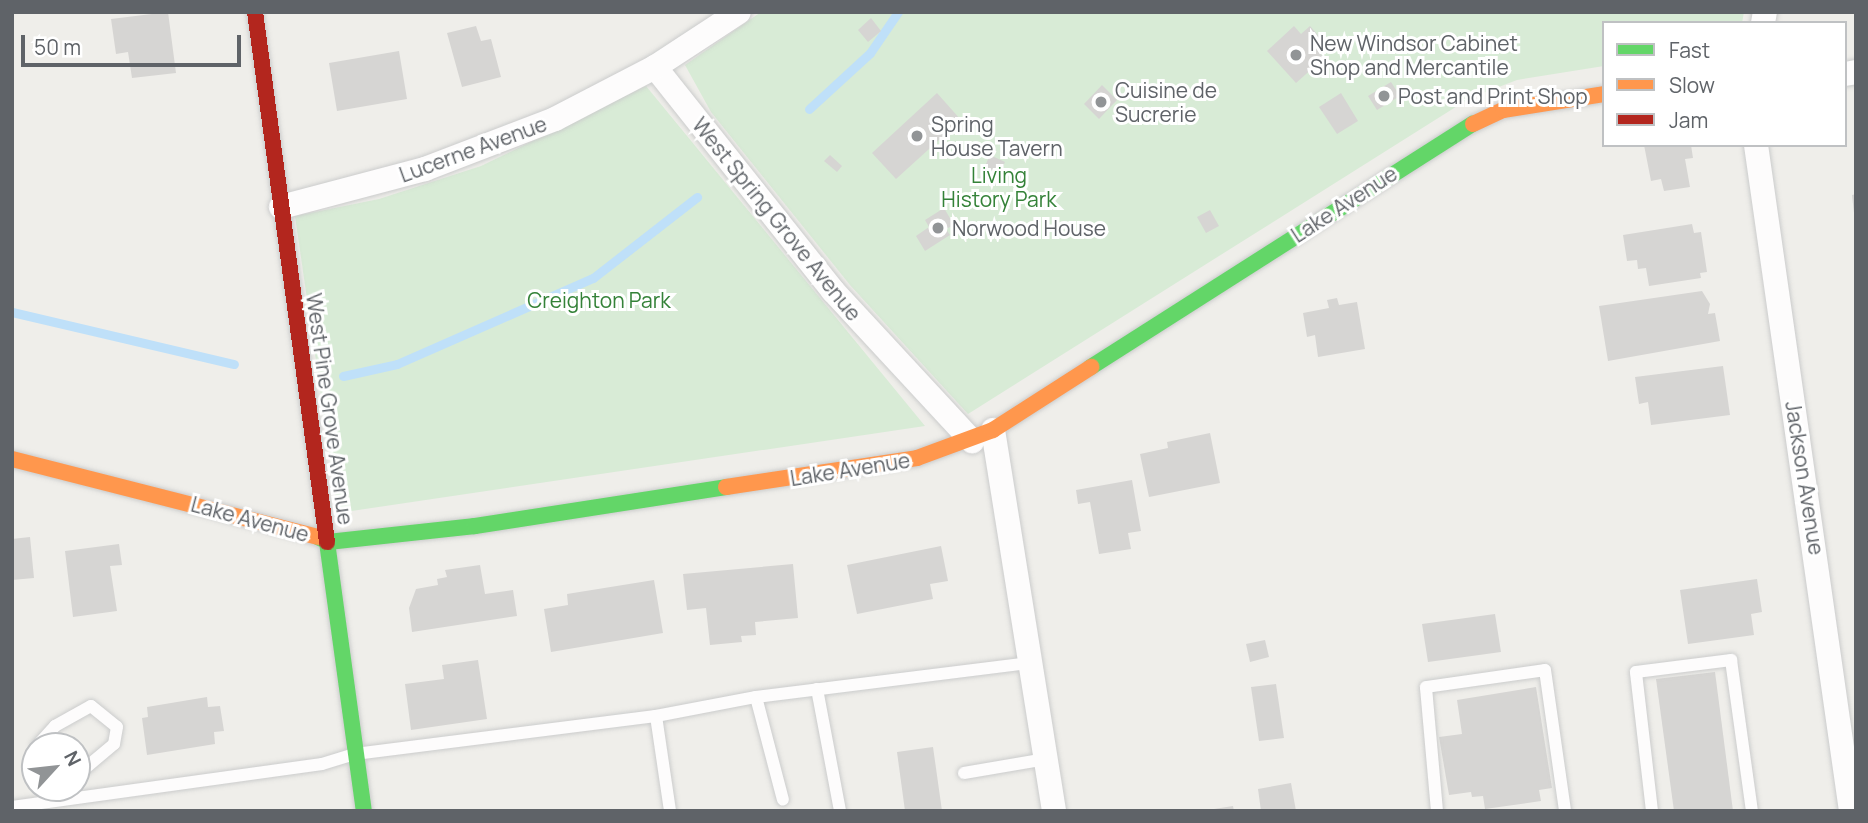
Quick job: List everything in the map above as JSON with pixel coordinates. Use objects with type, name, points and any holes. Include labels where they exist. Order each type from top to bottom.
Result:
[{"type":"street","name":"West Pine Grove Avenue","points":[[255,12],[364,811]]},
{"type":"street","points":[[655,67],[739,12]]},
{"type":"street","name":"Lucerne Avenue","points":[[281,207],[425,169],[491,146],[655,67]]},
{"type":"street","name":"West Spring Grove Avenue","points":[[655,67],[792,242],[983,435]]},
{"type":"street","name":"Lake Avenue","points":[[12,459],[312,534],[328,542],[475,526],[917,458],[983,435],[1469,126],[1514,108],[1602,94]]},
{"type":"street","name":"Jackson Avenue","points":[[1756,147],[1851,811]]},
{"type":"street","points":[[983,435],[1030,663],[1054,811]]},
{"type":"lane","points":[[1652,811],[1636,672],[1731,660],[1752,811]]},
{"type":"lane","points":[[91,796],[322,764],[355,754],[656,716],[757,697],[1030,663]]},
{"type":"lane","points":[[1437,811],[1426,687],[1545,670],[1565,811]]},
{"type":"lane","points":[[817,689],[840,811]]},
{"type":"lane","points":[[757,697],[783,800]]},
{"type":"lane","points":[[50,732],[55,726],[91,706],[117,727],[114,744],[91,763]]},
{"type":"lane","points":[[656,716],[670,811]]},
{"type":"lane","points":[[964,773],[1046,759]]},
{"type":"lane","points":[[12,807],[49,802]]},
{"type":"green space","name":"Living History Park","points":[[761,12],[1744,12],[1742,21],[1602,21],[1602,66],[1517,80],[1470,98],[968,414],[850,285],[711,112],[685,65]]},
{"type":"green space","name":"Creighton Park","points":[[646,86],[925,426],[338,513],[295,216],[379,199],[481,166]]},
{"type":"building","points":[[168,12],[176,73],[132,78],[128,52],[116,54],[111,19]]},
{"type":"building","points":[[871,18],[881,31],[868,42],[858,30]]},
{"type":"building","points":[[476,26],[481,41],[491,39],[501,77],[462,87],[447,33]]},
{"type":"building","name":"New Windsor Cabinet Shop and Mercantile","points":[[1294,26],[1301,34],[1310,26],[1326,44],[1318,51],[1324,58],[1296,83],[1267,51]]},
{"type":"building","points":[[399,51],[407,99],[337,111],[329,63]]},
{"type":"building","name":"Post and Print Shop","points":[[1391,82],[1400,96],[1377,110],[1368,96]]},
{"type":"building","name":"Cuisine de Sucrerie","points":[[1102,85],[1117,100],[1099,119],[1084,104]]},
{"type":"building","name":"Spring House Tavern","points":[[937,93],[961,120],[896,179],[872,153]]},
{"type":"building","points":[[1341,93],[1358,121],[1337,134],[1319,107]]},
{"type":"building","points":[[1644,147],[1691,147],[1693,158],[1685,159],[1690,187],[1664,191],[1661,179],[1651,181]]},
{"type":"building","points":[[830,155],[842,166],[837,172],[824,161]]},
{"type":"building","points":[[990,155],[1005,162],[994,186],[979,179]]},
{"type":"building","points":[[1856,194],[1856,213],[1854,213],[1852,195]]},
{"type":"building","name":"Norwood House","points":[[944,208],[954,225],[946,229],[950,235],[925,251],[916,236],[929,227],[925,220]]},
{"type":"building","points":[[1210,210],[1219,226],[1206,233],[1197,217]]},
{"type":"building","points":[[1692,224],[1694,233],[1701,232],[1707,272],[1700,273],[1701,278],[1649,286],[1646,268],[1638,269],[1637,260],[1627,261],[1623,235]]},
{"type":"building","points":[[1702,291],[1710,304],[1708,314],[1715,313],[1720,341],[1608,361],[1599,306]]},
{"type":"building","points":[[1337,298],[1339,305],[1357,302],[1365,349],[1318,357],[1315,335],[1307,337],[1303,313],[1329,308],[1327,300]]},
{"type":"building","points":[[1723,366],[1730,415],[1651,425],[1648,402],[1639,404],[1635,377]]},
{"type":"building","points":[[1210,433],[1220,483],[1149,497],[1140,454],[1168,448],[1167,442]]},
{"type":"building","points":[[1132,480],[1141,531],[1128,533],[1131,549],[1099,554],[1090,502],[1078,504],[1076,490]]},
{"type":"building","points":[[30,537],[34,578],[12,580],[12,539]]},
{"type":"building","points":[[119,544],[122,565],[110,566],[117,611],[73,617],[65,551]]},
{"type":"building","points":[[941,546],[948,581],[930,584],[933,599],[857,614],[847,565]]},
{"type":"building","points":[[793,564],[798,618],[755,622],[756,635],[741,636],[742,642],[710,645],[706,608],[687,610],[683,574]]},
{"type":"building","points":[[480,565],[485,594],[513,590],[517,616],[412,632],[409,608],[416,589],[438,585],[437,579],[447,577],[445,570]]},
{"type":"building","points":[[1757,579],[1762,612],[1751,614],[1754,635],[1688,644],[1680,590]]},
{"type":"building","points":[[654,580],[663,633],[551,652],[544,609],[568,605],[567,594]]},
{"type":"building","points":[[1495,614],[1501,652],[1428,662],[1422,624]]},
{"type":"building","points":[[1265,640],[1269,657],[1250,662],[1246,644]]},
{"type":"building","points":[[478,660],[487,719],[411,730],[405,684],[444,679],[442,665]]},
{"type":"building","points":[[1715,672],[1733,811],[1674,811],[1656,679]]},
{"type":"building","points":[[1276,684],[1284,738],[1259,741],[1251,687]]},
{"type":"building","points":[[1536,687],[1552,788],[1539,790],[1541,801],[1485,809],[1483,796],[1472,797],[1471,792],[1449,795],[1439,737],[1462,734],[1457,700]]},
{"type":"building","points":[[207,697],[208,707],[220,706],[224,731],[214,732],[215,744],[147,755],[142,718],[148,717],[147,707]]},
{"type":"building","points":[[933,747],[942,811],[905,811],[897,752]]},
{"type":"building","points":[[1291,783],[1296,811],[1261,811],[1258,789]]},
{"type":"building","points":[[1233,806],[1234,811],[1214,811],[1214,809]]},
{"type":"waterway","points":[[809,109],[870,53],[898,12]]},
{"type":"waterway","points":[[343,376],[397,364],[593,278],[697,197]]},
{"type":"waterway","points":[[12,312],[234,364]]},
{"type":"traffic: fast","points":[[1091,367],[1473,124]]},
{"type":"traffic: fast","points":[[318,537],[328,542],[475,526],[726,487]]},
{"type":"traffic: fast","points":[[327,542],[364,811]]},
{"type":"traffic: slow","points":[[1473,124],[1503,110],[1602,94]]},
{"type":"traffic: slow","points":[[726,487],[917,458],[993,430],[1091,367]]},
{"type":"traffic: slow","points":[[12,459],[318,537]]},
{"type":"traffic: jam","points":[[255,12],[327,542]]},
{"type":"place","name":"New Windsor Cabinet Shop and Mercantile","points":[[1296,55]]},
{"type":"place","name":"Post and Print Shop","points":[[1384,96]]},
{"type":"place","name":"Cuisine de Sucrerie","points":[[1101,102]]},
{"type":"place","name":"Spring House Tavern","points":[[917,136]]},
{"type":"place","name":"Norwood House","points":[[938,228]]}]
